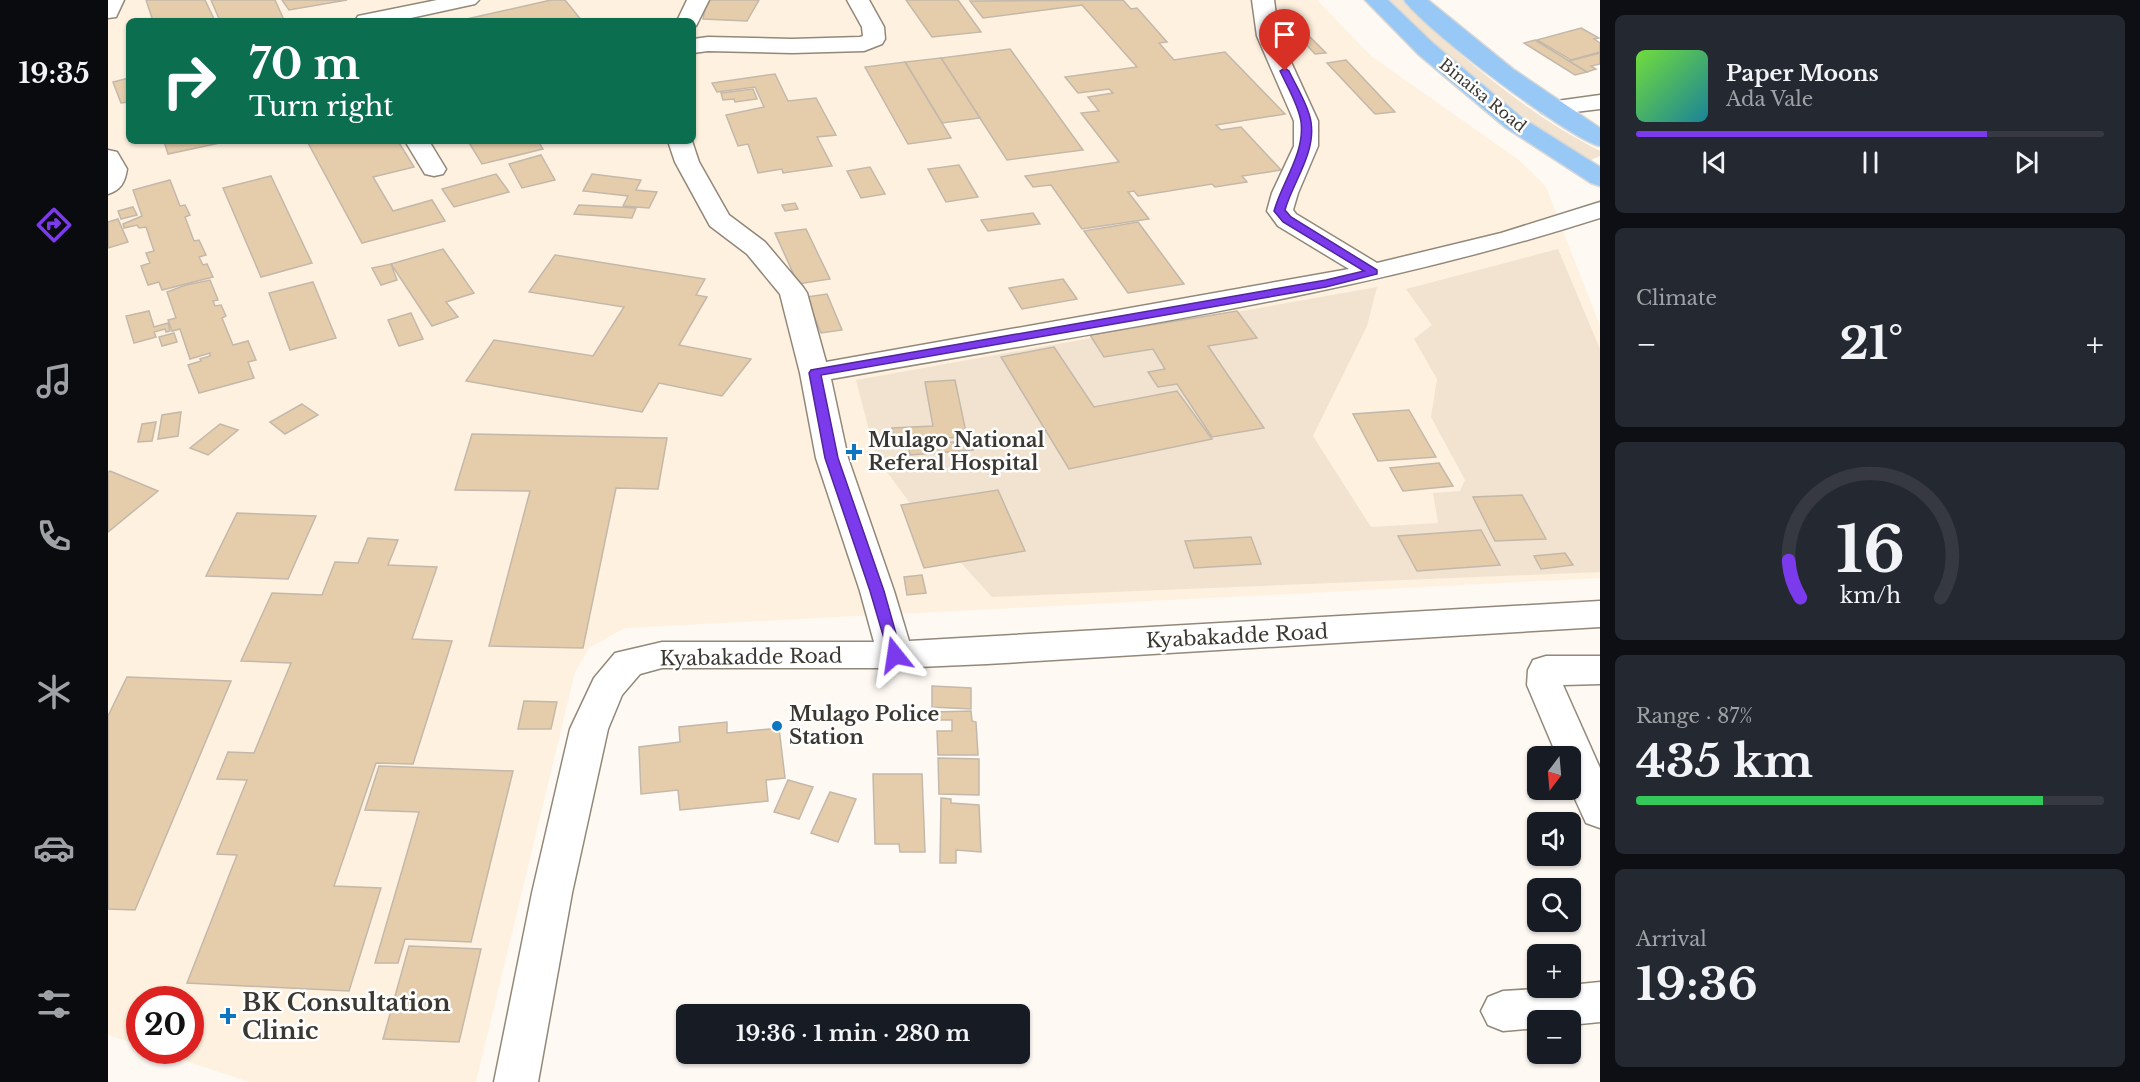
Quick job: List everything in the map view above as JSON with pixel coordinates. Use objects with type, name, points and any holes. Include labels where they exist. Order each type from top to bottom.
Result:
[{"type":"main road","name":"Binaisa Road","points":[[1376,0],[1426,49],[1513,122],[1600,178]]},
{"type":"main road","name":"Binaisa Road","points":[[1414,0],[1460,41],[1550,108],[1600,139]]},
{"type":"street","points":[[108,12],[113,0]]},
{"type":"street","points":[[381,18],[468,0]]},
{"type":"street","points":[[689,18],[698,0]]},
{"type":"street","points":[[696,46],[864,44],[874,39],[873,27],[858,0]]},
{"type":"street","points":[[1263,0],[1268,36],[1306,121],[1306,146],[1284,193],[1280,211],[1287,220],[1373,272]]},
{"type":"street","points":[[1550,108],[1600,102]]},
{"type":"street","points":[[419,144],[435,169]]},
{"type":"street","points":[[681,144],[687,162],[719,220],[756,248],[793,293],[815,373],[832,458],[877,591],[895,655]]},
{"type":"street","points":[[108,157],[115,169],[113,180],[108,186]]},
{"type":"street","points":[[815,373],[1326,283],[1509,240],[1600,210]]},
{"type":"street","name":"Kyabakadde Road","points":[[516,1082],[552,893],[589,729],[607,688],[628,663],[662,655],[895,655],[1600,614]]},
{"type":"street","points":[[1600,670],[1546,670],[1545,685],[1600,812]]},
{"type":"street","points":[[1503,1011],[1600,1002]]},
{"type":"shaded area","name":"Mulago National Referal Hospital","points":[[110,0],[1317,0],[1371,56],[1519,160],[1546,187],[1600,326],[1600,578],[625,628],[590,647],[575,672],[476,1082],[249,1082],[195,1064],[204,1064],[204,986],[126,986],[126,1041],[108,1035],[108,2]]},
{"type":"shaded area","points":[[1386,0],[1402,0],[1447,43],[1495,83],[1546,120],[1600,151],[1600,156],[1580,165]]},
{"type":"shaded area","points":[[1558,249],[1600,349],[1600,572],[992,597],[923,521],[876,457],[856,380],[1377,287],[1367,326],[1313,436],[1371,527],[1438,523],[1433,493],[1460,491],[1465,480],[1431,417],[1437,379],[1414,339],[1432,325],[1406,289]]},
{"type":"building","points":[[146,0],[205,0],[214,18],[152,18]]},
{"type":"building","points":[[211,0],[275,0],[283,18],[219,18]]},
{"type":"building","points":[[282,0],[347,0],[289,10]]},
{"type":"building","points":[[551,0],[565,0],[580,18],[471,18]]},
{"type":"building","points":[[707,0],[759,0],[747,21],[703,19]]},
{"type":"building","points":[[906,0],[958,0],[981,32],[932,37]]},
{"type":"building","points":[[1123,0],[1131,9],[1137,8],[1167,42],[1159,43],[1174,60],[1225,52],[1285,114],[1216,125],[1221,130],[1241,127],[1281,170],[1242,176],[1247,182],[1215,187],[1212,184],[1138,196],[1134,191],[1128,192],[1149,219],[1082,229],[1051,185],[1033,187],[1025,176],[1119,162],[1081,113],[1099,111],[1088,97],[1113,93],[1109,89],[1078,93],[1065,77],[1137,67],[1082,5],[983,18],[970,1]]},
{"type":"building","points":[[1581,28],[1599,38],[1594,39],[1600,43],[1600,52],[1571,60],[1537,40]]},
{"type":"building","points":[[1308,35],[1326,53],[1315,54],[1298,36]]},
{"type":"building","points":[[1535,40],[1587,72],[1575,75],[1524,43]]},
{"type":"building","points":[[1010,49],[1083,150],[1007,160],[941,58]]},
{"type":"building","points":[[1600,53],[1600,64],[1591,66],[1596,69],[1587,72],[1569,61]]},
{"type":"building","points":[[941,58],[980,118],[942,123],[905,62]]},
{"type":"building","points":[[1346,60],[1395,112],[1375,114],[1327,63]]},
{"type":"building","points":[[905,62],[951,138],[908,144],[865,67]]},
{"type":"building","points":[[775,74],[788,101],[816,98],[836,135],[817,137],[832,166],[783,173],[782,169],[758,173],[748,144],[738,146],[726,115],[764,107],[755,87],[717,92],[712,83]]},
{"type":"building","points":[[126,79],[126,102],[121,103],[113,82]]},
{"type":"building","points":[[753,89],[757,99],[735,102],[734,99],[723,100],[721,93]]},
{"type":"building","points":[[165,144],[215,144],[168,154]]},
{"type":"building","points":[[309,144],[400,144],[414,167],[373,177],[393,211],[432,200],[445,221],[362,243]]},
{"type":"building","points":[[470,144],[540,144],[543,149],[482,164]]},
{"type":"building","points":[[541,155],[555,180],[522,188],[509,164]]},
{"type":"building","points":[[959,165],[978,197],[946,202],[928,169]]},
{"type":"building","points":[[870,167],[885,194],[861,198],[847,171]]},
{"type":"building","points":[[496,174],[509,192],[454,207],[442,189]]},
{"type":"building","points":[[592,174],[641,180],[636,190],[657,192],[649,208],[623,206],[628,196],[583,191]]},
{"type":"building","points":[[271,176],[312,263],[261,277],[223,188]]},
{"type":"building","points":[[170,180],[180,206],[185,205],[190,215],[185,217],[194,241],[199,240],[206,255],[199,257],[203,265],[207,264],[213,277],[162,290],[159,282],[148,285],[141,266],[150,263],[146,253],[154,251],[146,227],[139,228],[137,225],[124,228],[123,224],[142,216],[133,190]]},
{"type":"building","points":[[795,203],[798,209],[785,211],[782,205]]},
{"type":"building","points":[[579,205],[636,208],[632,218],[574,214]]},
{"type":"building","points":[[133,207],[137,215],[121,219],[118,211]]},
{"type":"building","points":[[1033,213],[1040,224],[988,231],[981,220]]},
{"type":"building","points":[[118,219],[128,242],[108,248],[108,222]]},
{"type":"building","points":[[1138,222],[1184,284],[1128,293],[1084,231]]},
{"type":"building","points":[[806,229],[830,279],[798,284],[775,233]]},
{"type":"building","points":[[443,249],[474,293],[446,302],[458,317],[432,326],[391,264]]},
{"type":"building","points":[[555,255],[705,279],[696,295],[707,297],[679,345],[751,359],[722,396],[659,383],[642,412],[466,381],[494,340],[593,356],[624,307],[529,292]]},
{"type":"building","points":[[391,264],[397,280],[381,285],[372,268]]},
{"type":"building","points":[[1063,279],[1077,299],[1022,309],[1009,288]]},
{"type":"building","points":[[210,280],[218,300],[213,301],[215,306],[221,305],[226,316],[222,318],[233,345],[248,341],[256,360],[248,362],[254,378],[199,393],[188,365],[201,361],[200,359],[210,356],[210,353],[190,359],[180,329],[172,331],[168,320],[176,318],[167,292]]},
{"type":"building","points":[[313,282],[336,338],[290,350],[269,293]]},
{"type":"building","points":[[827,294],[842,330],[821,333],[806,297]]},
{"type":"building","points":[[149,311],[154,327],[168,323],[170,331],[166,332],[165,329],[154,332],[156,337],[134,343],[126,316]]},
{"type":"building","points":[[1237,311],[1257,338],[1208,346],[1264,428],[1212,437],[1177,384],[1158,387],[1148,372],[1165,369],[1153,349],[1104,357],[1090,335]]},
{"type":"building","points":[[411,313],[423,339],[399,346],[388,320]]},
{"type":"building","points":[[174,333],[177,342],[162,346],[159,337]]},
{"type":"building","points":[[1054,347],[1094,407],[1177,391],[1212,439],[1069,469],[1001,357]]},
{"type":"building","points":[[955,380],[967,437],[894,440],[892,428],[933,426],[925,382]]},
{"type":"building","points":[[302,404],[318,415],[285,434],[270,422]]},
{"type":"building","points":[[1409,410],[1436,457],[1378,461],[1353,414]]},
{"type":"building","points":[[181,412],[178,436],[158,439],[162,415]]},
{"type":"building","points":[[156,422],[152,441],[138,442],[142,424]]},
{"type":"building","points":[[220,424],[238,430],[208,455],[190,448]]},
{"type":"building","points":[[472,434],[667,438],[658,489],[616,488],[583,648],[489,646],[530,491],[455,490]]},
{"type":"building","points":[[970,441],[973,450],[910,455],[908,445]]},
{"type":"building","points":[[1439,463],[1453,486],[1403,491],[1390,468]]},
{"type":"building","points":[[108,472],[158,491],[108,532]]},
{"type":"building","points":[[998,490],[1025,551],[924,568],[901,505]]},
{"type":"building","points":[[1522,495],[1546,539],[1495,541],[1473,497]]},
{"type":"building","points":[[237,513],[316,516],[288,579],[206,576]]},
{"type":"building","points":[[1481,530],[1500,565],[1417,571],[1398,536]]},
{"type":"building","points":[[1251,537],[1261,564],[1194,568],[1185,541]]},
{"type":"building","points":[[368,538],[398,540],[388,565],[437,567],[412,639],[452,641],[413,764],[376,763],[334,886],[381,888],[349,991],[187,983],[237,855],[217,854],[247,780],[217,779],[228,752],[254,753],[291,663],[241,661],[272,593],[322,595],[335,562],[358,563]]},
{"type":"building","points":[[1565,553],[1573,565],[1541,569],[1534,556]]},
{"type":"building","points":[[922,575],[926,593],[907,595],[904,577]]},
{"type":"building","points":[[127,677],[231,681],[135,910],[108,909],[108,716]]},
{"type":"building","points":[[932,686],[971,688],[971,709],[932,707]]},
{"type":"building","points":[[524,701],[557,702],[551,729],[518,729]]},
{"type":"building","points":[[971,711],[972,721],[976,722],[978,755],[938,755],[937,731],[952,731],[952,720],[934,720],[934,712]]},
{"type":"building","points":[[727,722],[727,733],[779,728],[785,778],[766,780],[768,801],[680,810],[678,790],[641,794],[639,747],[680,742],[679,727]]},
{"type":"building","points":[[938,758],[979,759],[979,795],[939,794]]},
{"type":"building","points":[[379,766],[513,771],[471,942],[405,939],[398,963],[375,963],[419,812],[365,810]]},
{"type":"building","points":[[873,774],[922,774],[925,852],[900,852],[899,844],[875,844]]},
{"type":"building","points":[[788,780],[813,787],[799,819],[774,812]]},
{"type":"building","points":[[830,792],[856,799],[838,842],[811,833]]},
{"type":"building","points":[[941,798],[951,799],[951,803],[979,805],[981,852],[956,850],[956,863],[940,863]]},
{"type":"building","points":[[409,946],[481,949],[459,1042],[383,1039]]},
{"type":"place","name":"Mulago National Referal Hospital","points":[[854,452]]},
{"type":"place","name":"Mulago Police Station","points":[[777,726]]},
{"type":"place","name":"BK Consultation Clinic","points":[[228,1016]]},
{"type":"route","points":[[895,655],[877,591],[832,458],[815,373],[1326,283],[1373,272],[1287,220],[1280,211],[1284,193],[1306,146],[1306,121],[1285,71]]}]
